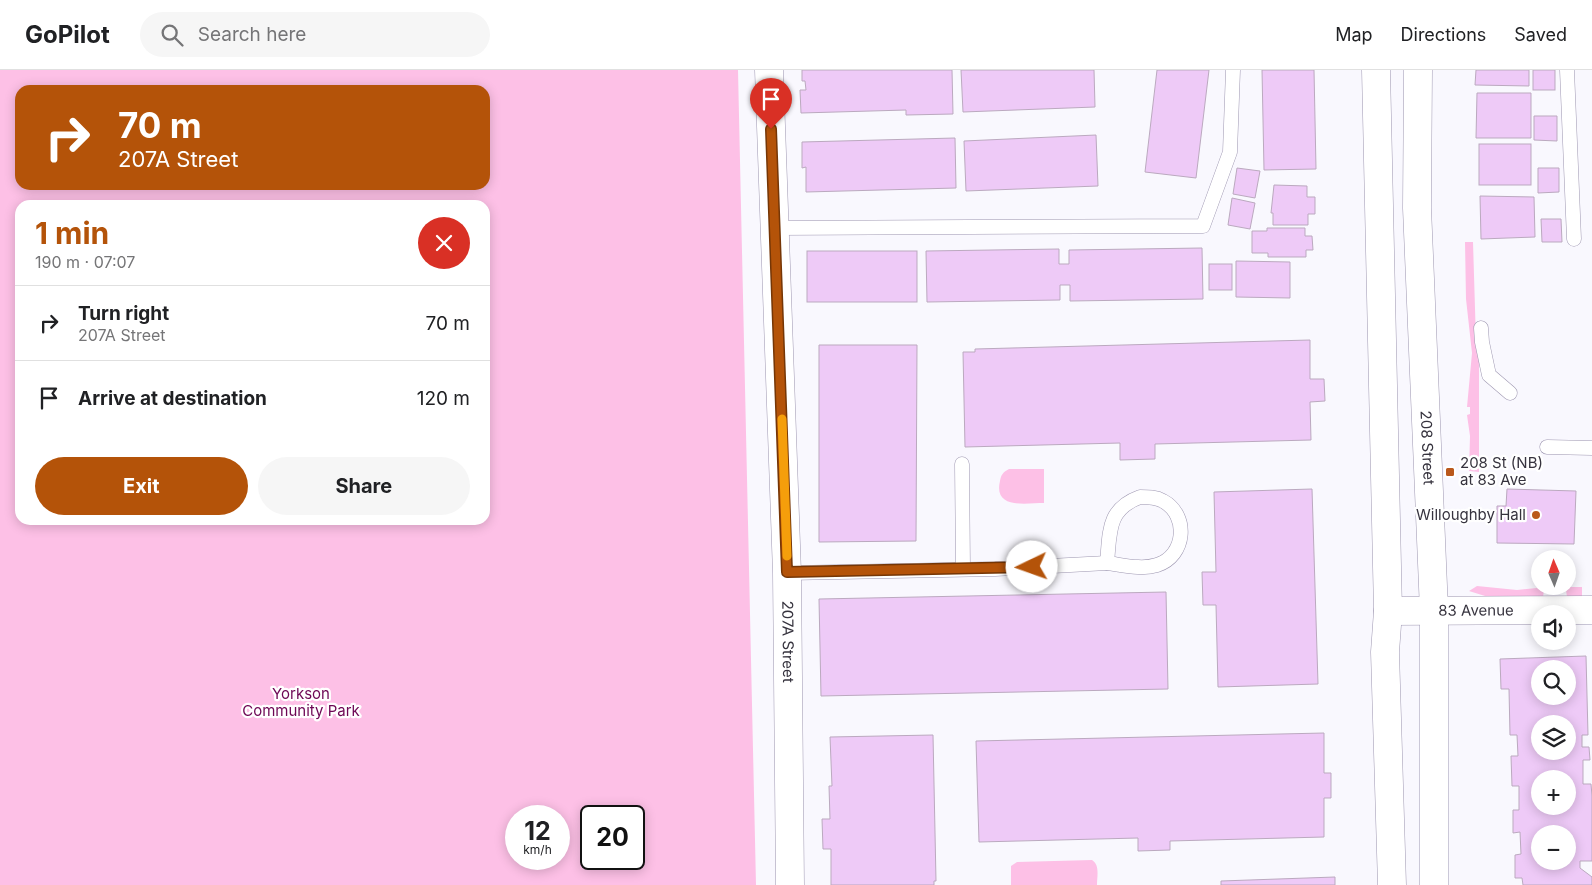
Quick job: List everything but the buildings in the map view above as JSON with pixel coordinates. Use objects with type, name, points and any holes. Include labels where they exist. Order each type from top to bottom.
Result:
[{"type":"main road","name":"207A Street","points":[[769,70],[787,572],[790,885]]},
{"type":"main road","points":[[1376,70],[1388,612],[1385,652],[1392,885]]},
{"type":"main road","name":"208 Street","points":[[1418,70],[1417,208],[1434,610],[1434,885]]},
{"type":"main road","name":"83 Avenue","points":[[1388,612],[1434,610],[1592,610]]},
{"type":"lane","points":[[775,228],[1203,226],[1230,152],[1233,70]]},
{"type":"lane","points":[[1567,70],[1574,238]]},
{"type":"lane","points":[[1481,328],[1489,375],[1510,393]]},
{"type":"lane","points":[[1547,447],[1592,448]]},
{"type":"lane","points":[[962,464],[963,569]]},
{"type":"lane","points":[[787,572],[963,569],[1107,563],[1147,567],[1158,565],[1176,551],[1181,529],[1178,518],[1172,508],[1163,501],[1152,497],[1140,497],[1129,501],[1120,508],[1113,518],[1107,563]]},
{"type":"green space","name":"Yorkson Community Park","points":[[0,70],[738,70],[756,885],[0,885]]},
{"type":"green space","points":[[1465,242],[1473,242],[1476,341],[1479,361],[1479,472],[1469,471],[1470,436],[1467,415],[1470,414],[1470,407],[1467,407],[1472,353],[1466,299]]},
{"type":"green space","points":[[1009,469],[1044,469],[1044,503],[1021,504],[1006,501],[999,490],[1000,479]]},
{"type":"green space","points":[[1477,586],[1517,590],[1531,589],[1531,595],[1543,595],[1543,597],[1485,596],[1469,591]]},
{"type":"green space","points":[[1576,587],[1582,587],[1582,597],[1567,597],[1567,595],[1576,595]]},
{"type":"green space","points":[[1092,860],[1097,868],[1097,885],[1011,885],[1011,866],[1017,862]]},
{"type":"slow traffic","points":[[782,419],[787,556]]},
{"type":"place","name":"208 St (NB) at 83 Ave","points":[[1450,472]]},
{"type":"place","name":"Willoughby Hall","points":[[1536,515]]},
{"type":"route","points":[[771,129],[787,572],[1032,567]]}]
